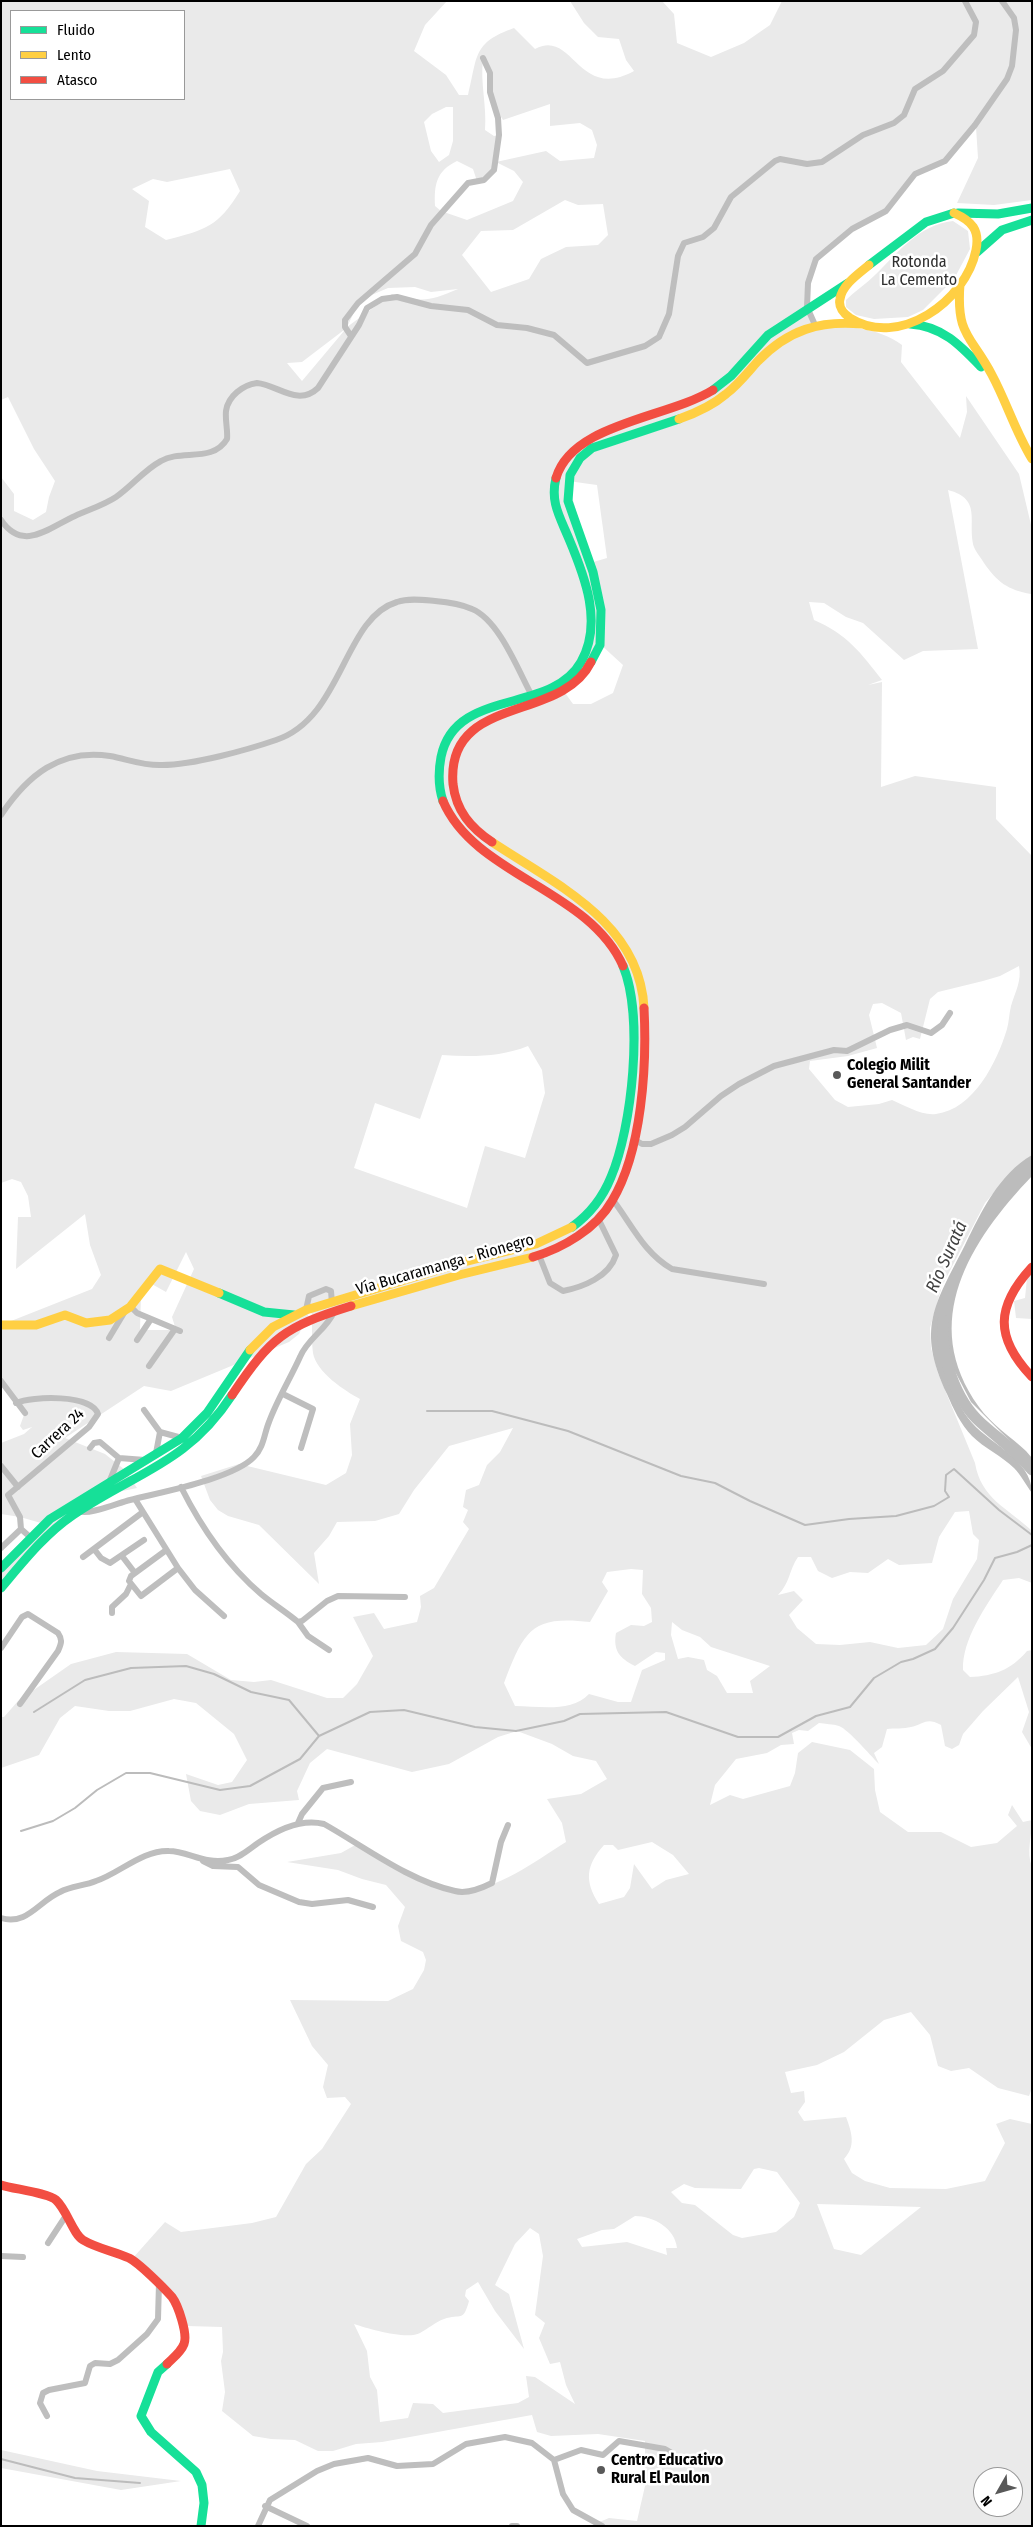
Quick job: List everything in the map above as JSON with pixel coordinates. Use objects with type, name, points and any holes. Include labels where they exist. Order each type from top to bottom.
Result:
[{"type":"main road","points":[[1005,405],[984,370],[950,336],[928,326],[904,325],[884,327],[862,324],[847,317],[841,306],[842,294],[848,283],[926,221],[954,213],[998,214],[1030,208]]},
{"type":"main road","points":[[904,325],[931,312],[960,284],[977,252],[979,240],[976,228],[968,219],[954,213]]},
{"type":"main road","points":[[977,252],[1002,230],[1032,220]]},
{"type":"main road","name":"Vía Bucaramanga - Rionegro","points":[[1,1588],[35,1546],[79,1511],[144,1475],[187,1447],[219,1415],[256,1360],[268,1346],[289,1329],[332,1308],[474,1260],[526,1248],[553,1238],[574,1227],[598,1202],[614,1170],[627,1100],[634,1021],[633,1000],[627,977],[616,953],[602,935],[585,919],[470,841],[456,827],[441,794],[439,763],[444,744],[452,731],[464,720],[483,709],[531,694],[566,679],[574,671],[591,638],[592,619],[583,577],[555,507],[554,491],[557,474],[565,458],[575,447],[594,436],[676,408],[707,394],[737,370],[769,334],[807,307],[848,283]]},
{"type":"main road","points":[[960,284],[958,297],[959,320],[964,333],[992,375],[1018,435],[1032,459]]},
{"type":"main road","name":"Vía Bucaramanga - Rionegro","points":[[1,1568],[50,1519],[182,1438],[207,1413],[249,1351],[273,1327],[306,1310],[332,1308],[460,1275],[508,1266],[539,1255],[572,1239],[598,1218],[613,1200],[625,1173],[634,1140],[646,1025],[644,999],[637,975],[626,948],[610,927],[592,910],[478,833],[464,819],[454,792],[453,766],[460,744],[472,728],[488,718],[544,701],[564,691],[579,680],[594,658],[600,644],[601,621],[599,600],[590,563],[568,502],[568,481],[578,461],[593,448],[693,413],[714,403],[732,391],[776,343],[794,332],[815,325],[862,324]]},
{"type":"main road","points":[[1032,1267],[1014,1289],[1007,1303],[1005,1332],[1014,1358],[1032,1377]]},
{"type":"main road","points":[[1,1326],[10,1323],[36,1325],[63,1315],[70,1316],[85,1324],[97,1323],[129,1308],[144,1295],[160,1269],[264,1312],[294,1315]]},
{"type":"main road","points":[[264,1312],[271,1318],[273,1327]]},
{"type":"main road","points":[[1,2185],[19,2191],[43,2194],[55,2200],[67,2214],[83,2241],[131,2259],[172,2297],[180,2312],[185,2342],[180,2351],[158,2372],[141,2416],[146,2428],[198,2474],[204,2492],[201,2526]]},
{"type":"street","points":[[1,520],[12,531],[20,535],[38,535],[115,498],[149,468],[162,460],[217,450],[227,439],[226,410],[229,403],[244,387],[250,384],[264,384],[290,395],[310,394],[318,388],[367,308],[382,300],[396,297],[431,306],[468,310],[497,325],[527,328],[554,335],[587,363],[654,342],[664,330],[669,314],[678,256],[684,243],[703,237],[714,228],[731,197],[775,161],[780,159],[807,164],[822,162],[863,136],[894,123],[904,115],[915,89],[943,71],[974,35],[976,22],[965,1]]},
{"type":"street","points":[[815,325],[807,307],[808,282],[816,260],[852,228],[886,211],[915,174],[945,161],[975,125],[1007,79],[1012,66],[1016,30],[1014,18],[1002,1]]},
{"type":"street","points":[[351,336],[345,327],[345,320],[358,303],[411,259],[423,244],[431,225],[468,183],[484,180],[494,170],[499,134],[498,118],[490,92],[490,73],[483,58]]},
{"type":"street","points":[[1,815],[24,785],[41,770],[74,757],[92,754],[133,763],[161,765],[192,762],[277,740],[300,729],[308,723],[334,685],[362,632],[379,613],[397,602],[419,600],[450,602],[473,609],[489,621],[499,635],[531,694]]},
{"type":"street","points":[[634,1140],[642,1144],[651,1144],[672,1135],[685,1127],[721,1096],[774,1066],[834,1050],[847,1052],[890,1030],[907,1025],[932,1033],[942,1025],[950,1013]]},
{"type":"street","points":[[613,1200],[635,1234],[662,1264],[672,1269],[764,1284]]},
{"type":"street","points":[[539,1255],[550,1284],[563,1291],[582,1287],[604,1274],[613,1265],[616,1255],[598,1218]]},
{"type":"street","points":[[79,1511],[89,1513],[182,1487],[238,1468],[254,1457],[263,1444],[269,1422],[307,1344],[330,1320],[332,1308],[331,1291],[326,1289],[309,1296],[306,1310]]},
{"type":"street","points":[[110,1338],[129,1308],[177,1330],[149,1366]]},
{"type":"street","points":[[137,1340],[151,1319]]},
{"type":"street","points":[[1,1381],[16,1403],[25,1412]]},
{"type":"street","points":[[283,1394],[313,1409],[301,1448]]},
{"type":"street","name":"Carrera 24","points":[[16,1403],[35,1398],[82,1401],[95,1408],[97,1417],[8,1496],[18,1510],[22,1529]]},
{"type":"street","points":[[144,1410],[160,1432],[182,1438]]},
{"type":"street","points":[[155,1455],[160,1432]]},
{"type":"street","points":[[90,1448],[94,1443],[100,1442],[119,1458],[146,1460]]},
{"type":"street","points":[[110,1481],[119,1458]]},
{"type":"street","points":[[1,1466],[18,1487]]},
{"type":"street","points":[[182,1487],[202,1526],[229,1562],[260,1593],[298,1622],[308,1636],[329,1650]]},
{"type":"street","points":[[135,1499],[165,1551],[195,1590],[224,1616]]},
{"type":"street","points":[[83,1557],[143,1512]]},
{"type":"street","points":[[1,1548],[22,1529],[30,1537]]},
{"type":"street","points":[[94,1549],[101,1558],[110,1563],[144,1540]]},
{"type":"street","points":[[165,1551],[129,1578],[131,1584],[141,1596],[178,1568]]},
{"type":"street","points":[[122,1556],[135,1573]]},
{"type":"street","points":[[112,1613],[112,1607],[126,1594],[131,1584]]},
{"type":"street","points":[[298,1622],[302,1621],[327,1601],[338,1596],[405,1597]]},
{"type":"street","points":[[1,1648],[22,1617],[28,1614],[58,1633],[61,1637],[62,1643],[58,1651],[20,1704]]},
{"type":"street","points":[[298,1823],[302,1814],[323,1788],[351,1782]]},
{"type":"street","points":[[202,1860],[228,1860],[244,1854],[264,1839],[298,1823],[313,1821],[324,1824],[411,1874],[456,1892],[474,1890],[492,1883],[498,1850],[508,1825]]},
{"type":"street","points":[[1,1918],[14,1920],[27,1917],[37,1906],[60,1891],[96,1881],[138,1859],[169,1851],[202,1860],[213,1866],[238,1867],[259,1885],[299,1902],[312,1904],[348,1900],[373,1907]]},
{"type":"street","points":[[48,2243],[67,2214]]},
{"type":"street","points":[[1,2256],[23,2257]]},
{"type":"street","points":[[48,2416],[40,2403],[42,2393],[85,2383],[90,2366],[95,2363],[110,2364],[118,2360],[147,2334],[158,2319],[159,2283]]},
{"type":"street","points":[[258,2526],[266,2506],[276,2495],[317,2471],[357,2458],[368,2458],[397,2466],[433,2464],[466,2444],[505,2438],[532,2443],[554,2460],[563,2494],[573,2510],[602,2526]]},
{"type":"street","points":[[554,2460],[581,2450],[603,2454],[619,2441],[665,2449],[672,2453]]},
{"type":"street","points":[[266,2506],[307,2526]]},
{"type":"street","points":[[512,2526],[517,2526]]},
{"type":"green space","points":[[1,1],[447,1],[425,25],[414,51],[446,75],[459,95],[468,95],[479,52],[490,39],[514,28],[535,49],[548,45],[559,48],[588,72],[600,78],[615,78],[634,71],[626,60],[619,39],[598,37],[584,23],[570,1],[662,1],[674,14],[677,43],[711,57],[744,43],[770,25],[782,1],[1032,1],[1032,200],[994,205],[957,203],[978,158],[976,127],[949,156],[907,181],[892,207],[851,228],[812,267],[807,307],[815,325],[849,327],[872,331],[893,339],[902,345],[901,362],[960,438],[967,412],[966,396],[1019,474],[1032,529],[1031,594],[1009,587],[989,570],[974,547],[970,505],[959,494],[948,490],[978,649],[923,651],[904,660],[863,623],[846,617],[824,603],[809,602],[814,620],[836,631],[852,645],[882,680],[868,685],[882,682],[881,787],[915,776],[996,787],[996,819],[1032,856],[1032,1155],[1007,1177],[985,1203],[942,1286],[930,1328],[931,1348],[938,1373],[983,1486],[997,1502],[1032,1531],[1032,1583],[1019,1578],[1003,1580],[976,1623],[966,1647],[963,1670],[970,1677],[1002,1671],[1015,1663],[1027,1651],[1032,1650],[1032,1749],[1022,1732],[1029,1712],[1018,1677],[983,1711],[963,1734],[959,1745],[952,1749],[945,1746],[941,1725],[936,1723],[929,1721],[908,1728],[887,1729],[882,1747],[874,1753],[879,1764],[843,1728],[837,1725],[819,1723],[808,1731],[799,1730],[792,1733],[794,1744],[781,1745],[767,1753],[736,1759],[715,1785],[710,1805],[730,1795],[743,1799],[790,1786],[795,1773],[798,1753],[812,1742],[850,1750],[874,1769],[875,1790],[880,1812],[908,1832],[941,1832],[971,1847],[997,1843],[1017,1826],[1008,1815],[1012,1805],[1023,1822],[1032,1820],[1029,1850],[1032,1867],[1032,2088],[1029,2096],[998,2088],[969,2068],[951,2071],[938,2066],[930,2035],[911,2012],[884,2020],[844,2052],[817,2065],[785,2072],[791,2093],[804,2091],[805,2102],[798,2112],[804,2121],[846,2117],[852,2139],[848,2154],[844,2159],[852,2173],[865,2181],[890,2188],[946,2189],[985,2181],[1005,2143],[996,2124],[1010,2119],[1032,2124],[1032,2526],[590,2526],[609,2518],[637,2521],[645,2486],[645,2441],[598,2434],[551,2436],[537,2432],[532,2415],[382,2442],[356,2444],[333,2451],[318,2451],[295,2440],[253,2436],[222,2411],[225,2392],[221,2361],[223,2352],[222,2327],[187,2326],[181,2311],[132,2259],[165,2222],[181,2232],[252,2223],[276,2217],[306,2164],[322,2149],[351,2104],[345,2097],[327,2098],[323,2087],[328,2065],[312,2046],[290,2000],[388,2001],[413,1989],[424,1970],[426,1960],[423,1952],[401,1941],[398,1926],[405,1907],[386,1885],[338,1870],[287,1862],[341,1853],[357,1844],[438,1886],[458,1892],[473,1890],[501,1881],[515,1874],[566,1842],[562,1823],[547,1799],[581,1794],[607,1779],[596,1761],[573,1756],[552,1744],[517,1731],[498,1737],[449,1764],[412,1772],[327,1749],[310,1763],[297,1791],[299,1800],[249,1804],[220,1815],[200,1811],[191,1801],[186,1774],[218,1785],[232,1782],[247,1760],[234,1734],[196,1703],[174,1699],[130,1711],[109,1711],[75,1706],[60,1718],[39,1755],[1,1768],[1,1717],[4,1717],[18,1701],[71,1664],[116,1652],[187,1654],[231,1680],[254,1682],[271,1680],[327,1698],[343,1698],[357,1684],[373,1656],[353,1617],[374,1613],[384,1629],[417,1622],[421,1607],[420,1596],[434,1588],[469,1529],[463,1522],[468,1510],[463,1507],[466,1490],[479,1485],[487,1465],[500,1452],[513,1428],[449,1446],[414,1490],[399,1514],[375,1521],[337,1522],[329,1536],[314,1553],[319,1584],[259,1525],[228,1516],[218,1510],[210,1500],[201,1476],[239,1464],[326,1485],[346,1473],[352,1455],[350,1424],[360,1399],[325,1374],[315,1360],[312,1348],[311,1309],[299,1334],[289,1342],[171,1391],[144,1386],[65,1438],[105,1454],[125,1470],[137,1488],[108,1494],[40,1545],[1,1594],[1,1572],[41,1523],[1,1514],[1,1443],[24,1434],[32,1427],[23,1430],[20,1426],[25,1412],[1,1380],[1,1325],[92,1289],[101,1275],[90,1245],[85,1214],[16,1269],[18,1217],[31,1217],[28,1196],[21,1182],[12,1179],[1,1183],[1,477],[14,494],[14,511],[33,520],[46,512],[55,481],[34,449],[8,397],[1,400]],"holes":[[[483,59],[489,74],[496,106],[503,120],[550,104],[550,126],[580,123],[592,130],[597,145],[594,158],[560,161],[546,151],[496,162],[514,171],[523,182],[513,201],[467,220],[441,211],[435,206],[435,192],[441,174],[457,161],[473,169],[477,181],[494,170],[499,135],[494,136],[485,130]],[[446,107],[453,107],[453,141],[449,155],[439,162],[431,151],[424,122],[432,114]],[[230,169],[240,191],[217,220],[201,230],[166,240],[145,227],[149,201],[132,189],[153,179],[167,182]],[[565,200],[578,205],[603,204],[608,235],[598,245],[566,247],[541,259],[529,279],[491,292],[462,255],[481,231],[513,230]],[[415,287],[431,292],[458,289],[425,299],[392,294],[347,327],[360,300],[388,288]],[[344,330],[302,381],[287,363],[302,362]],[[568,481],[597,485],[607,558],[590,563]],[[600,644],[623,665],[613,693],[591,704],[573,704],[563,690]],[[1019,966],[1019,982],[1011,1006],[1007,1029],[997,1056],[973,1094],[950,1110],[936,1114],[919,1112],[892,1100],[879,1104],[848,1107],[835,1100],[809,1069],[810,1061],[848,1056],[877,1048],[869,1015],[873,1004],[882,1003],[901,1013],[906,1040],[913,1037],[920,1039],[930,999],[938,992],[1000,976]],[[528,1046],[542,1070],[545,1093],[525,1158],[485,1146],[467,1208],[354,1168],[375,1103],[420,1119],[442,1055],[475,1056],[518,1050]],[[186,1252],[194,1269],[172,1317],[176,1330],[140,1330],[141,1293],[150,1283],[166,1292]],[[969,1511],[973,1534],[979,1540],[977,1559],[953,1599],[943,1629],[926,1645],[898,1648],[870,1642],[840,1645],[816,1644],[797,1628],[789,1615],[803,1600],[794,1591],[778,1595],[785,1586],[798,1557],[811,1557],[818,1571],[832,1578],[850,1572],[868,1573],[888,1559],[899,1565],[932,1563],[939,1537],[955,1512]],[[631,1569],[643,1570],[642,1594],[651,1608],[652,1622],[644,1626],[631,1625],[616,1633],[616,1649],[621,1657],[635,1666],[656,1652],[665,1653],[665,1660],[642,1670],[631,1702],[618,1702],[589,1694],[582,1700],[564,1706],[515,1706],[504,1683],[524,1639],[532,1630],[554,1621],[590,1622],[608,1591],[602,1582],[607,1572]],[[672,1622],[682,1630],[700,1637],[711,1647],[770,1666],[750,1681],[753,1693],[727,1693],[717,1676],[707,1670],[704,1660],[688,1657],[678,1659],[671,1635]],[[652,1842],[673,1855],[689,1874],[666,1880],[652,1889],[634,1864],[630,1888],[624,1897],[599,1904],[591,1888],[589,1873],[598,1852],[604,1845],[613,1845],[618,1850]],[[759,2168],[777,2172],[800,2203],[794,2217],[776,2232],[742,2238],[733,2235],[695,2205],[682,2203],[671,2192],[684,2184],[695,2188],[741,2189],[754,2169]],[[817,2204],[921,2207],[861,2255],[834,2249]],[[635,2216],[649,2218],[668,2229],[677,2248],[666,2248],[667,2255],[627,2242],[582,2247],[577,2239],[602,2230],[614,2229]],[[530,2228],[539,2234],[543,2256],[535,2315],[545,2323],[539,2338],[550,2364],[560,2362],[566,2385],[575,2404],[535,2377],[526,2376],[529,2397],[518,2403],[443,2413],[433,2404],[413,2403],[408,2418],[380,2422],[377,2390],[370,2377],[367,2351],[354,2324],[397,2335],[420,2333],[441,2320],[463,2315],[469,2301],[465,2296],[466,2290],[478,2282],[495,2311],[524,2349],[509,2294],[495,2285],[515,2244]]]},
{"type":"green space","name":"Rotonda La Cemento","points":[[953,221],[968,231],[970,249],[954,279],[923,310],[908,317],[874,319],[856,315],[846,307],[846,300],[910,241],[929,228]]},
{"type":"green space","points":[[1032,1272],[1032,1319],[1016,1318],[1014,1301],[1025,1298],[1027,1278]]},
{"type":"green space","points":[[1,2450],[97,2471],[181,2481],[121,2490],[1,2468]]},
{"type":"shaded area","points":[[1032,1155],[1032,1176],[1009,1201],[989,1228],[972,1255],[959,1284],[953,1314],[953,1344],[961,1375],[979,1407],[995,1425],[1026,1451],[1032,1458],[1032,1463],[971,1402],[950,1362],[942,1331],[948,1377],[961,1408],[976,1427],[1007,1452],[1025,1470],[1030,1481],[1032,1493],[1014,1468],[977,1440],[961,1422],[938,1371],[931,1333],[933,1317],[945,1284],[985,1207],[1010,1172]]},
{"type":"waterway","name":"Río Suratá","points":[[943,1320],[944,1347],[947,1361],[951,1376],[964,1402],[981,1423],[1032,1470]]},
{"type":"waterway","points":[[427,1411],[492,1411],[568,1431],[681,1476],[715,1483],[750,1501],[805,1525],[849,1519],[896,1516],[934,1506],[949,1497],[945,1491],[946,1475],[954,1469],[999,1510],[1032,1535]]},
{"type":"waterway","points":[[21,1831],[53,1821],[75,1808],[97,1790],[126,1773],[150,1773],[220,1790],[250,1786],[300,1759],[319,1736],[370,1712],[404,1710],[475,1727],[516,1731],[564,1721],[580,1714],[666,1712],[738,1737],[778,1737],[816,1716],[850,1707],[874,1678],[901,1662],[935,1649],[953,1628],[984,1580],[995,1558],[1017,1552],[1032,1545]]},
{"type":"waterway","points":[[34,1712],[85,1680],[131,1668],[186,1666],[214,1674],[251,1692],[289,1700],[319,1736]]},
{"type":"waterway","points":[[1,2459],[75,2478],[140,2483]]},
{"type":"traffic: fast","points":[[958,213],[998,214],[1032,208]]},
{"type":"traffic: fast","points":[[869,265],[926,222],[954,213]]},
{"type":"traffic: fast","points":[[977,252],[1002,230],[1032,220]]},
{"type":"traffic: fast","points":[[713,390],[731,376],[768,335],[848,283]]},
{"type":"traffic: fast","points":[[910,324],[932,328],[950,338],[981,367]]},
{"type":"traffic: fast","points":[[591,662],[600,645],[601,610],[593,572],[568,501],[570,475],[580,458],[592,448],[679,419]]},
{"type":"traffic: fast","points":[[443,801],[439,785],[439,769],[441,757],[450,735],[465,720],[484,710],[548,689],[567,678],[581,662],[587,647],[591,632],[589,600],[581,569],[555,502],[554,487],[556,478]]},
{"type":"traffic: fast","points":[[572,1227],[590,1211],[604,1191],[611,1177],[625,1130],[630,1102],[634,1042],[633,1013],[623,966]]},
{"type":"traffic: fast","points":[[219,1293],[264,1312],[294,1315]]},
{"type":"traffic: fast","points":[[1,1568],[50,1519],[182,1438],[207,1413],[250,1350]]},
{"type":"traffic: fast","points":[[1,1588],[53,1531],[96,1500],[179,1452],[215,1418],[232,1395]]},
{"type":"traffic: fast","points":[[167,2364],[158,2372],[141,2416],[151,2432],[196,2472],[202,2485],[204,2503],[201,2526]]},
{"type":"traffic: slow","points":[[869,265],[851,280],[841,294],[840,305],[850,318],[869,326],[889,328],[909,324],[928,315],[945,302],[959,286],[970,269],[976,250],[976,232],[966,219],[954,213]]},
{"type":"traffic: slow","points":[[960,284],[960,315],[963,325],[992,375],[1032,459]]},
{"type":"traffic: slow","points":[[679,419],[704,409],[721,398],[735,387],[769,350],[793,335],[819,326],[847,323],[862,324]]},
{"type":"traffic: slow","points":[[492,842],[567,890],[590,908],[611,929],[627,952],[639,978],[644,1008]]},
{"type":"traffic: slow","points":[[250,1350],[273,1327],[306,1310],[464,1262],[536,1244],[572,1227]]},
{"type":"traffic: slow","points":[[351,1306],[459,1275],[533,1257]]},
{"type":"traffic: slow","points":[[1,1325],[36,1325],[65,1315],[86,1323],[110,1320],[130,1307],[160,1269],[219,1293]]},
{"type":"traffic: jam","points":[[556,478],[565,460],[581,445],[601,433],[694,400],[713,390]]},
{"type":"traffic: jam","points":[[492,842],[471,825],[457,802],[453,784],[456,755],[467,736],[486,722],[556,694],[576,681],[591,662]]},
{"type":"traffic: jam","points":[[443,801],[459,826],[480,848],[585,918],[607,940],[623,966]]},
{"type":"traffic: jam","points":[[533,1257],[567,1243],[588,1229],[605,1211],[622,1181],[630,1158],[640,1107],[643,1081],[644,1008]]},
{"type":"traffic: jam","points":[[1032,1267],[1011,1295],[1006,1308],[1004,1322],[1011,1348],[1032,1377]]},
{"type":"traffic: jam","points":[[232,1395],[258,1360],[281,1337],[294,1328],[328,1313],[351,1306]]},
{"type":"traffic: jam","points":[[1,2185],[39,2193],[56,2200],[79,2237],[94,2246],[129,2258],[145,2270],[172,2297],[184,2327],[185,2339],[181,2350],[167,2364]]},
{"type":"place","name":"Colegio Milit General Santander","points":[[837,1075]]},
{"type":"place","name":"Centro Educativo Rural El Paulon","points":[[601,2470]]}]
